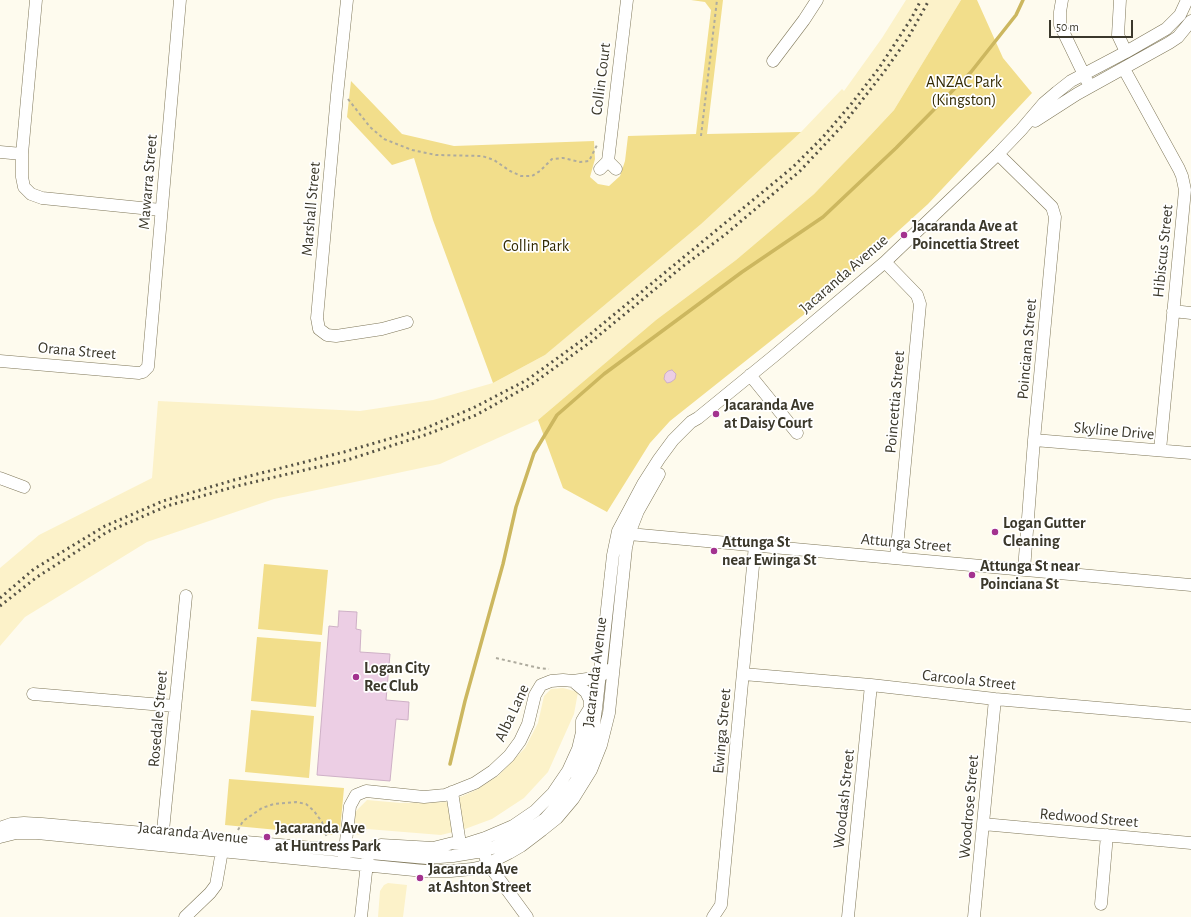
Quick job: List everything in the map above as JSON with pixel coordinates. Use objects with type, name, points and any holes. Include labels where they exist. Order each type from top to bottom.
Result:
[{"type":"street","points":[[36,0],[22,154],[22,177],[24,187],[31,194],[42,198],[161,210]]},
{"type":"street","name":"Mawarra Street","points":[[148,367],[180,0]]},
{"type":"street","name":"Marshall Street","points":[[347,0],[317,318],[319,329],[327,335],[336,336],[382,329],[407,322]]},
{"type":"street","name":"Collin Court","points":[[608,166],[610,137],[627,0]]},
{"type":"street","points":[[773,60],[804,20],[817,0]]},
{"type":"street","points":[[1062,0],[1060,25],[1090,87]]},
{"type":"street","points":[[1120,0],[1118,35],[1126,52]]},
{"type":"street","name":"Jacaranda Avenue","points":[[0,828],[11,824],[24,823],[223,846],[344,864],[424,871],[472,869],[488,863],[521,846],[557,818],[573,799],[591,770],[601,745],[609,713],[624,559],[626,514],[659,459],[673,440],[691,422],[698,418],[774,356],[885,262],[1022,130],[1044,103],[1071,81],[1166,29],[1180,14],[1188,0]]},
{"type":"street","points":[[1180,14],[1191,20]]},
{"type":"street","name":"Jacaranda Avenue","points":[[1022,130],[1090,87],[1169,43],[1178,37],[1191,20]]},
{"type":"street","name":"Hibiscus Street","points":[[1124,69],[1179,169],[1184,185],[1160,450]]},
{"type":"street","points":[[0,152],[22,154]]},
{"type":"street","name":"Poinciana Street","points":[[998,154],[1052,207],[1055,217],[1034,440],[1024,570]]},
{"type":"street","name":"Poincettia Street","points":[[885,262],[917,295],[920,304],[896,558]]},
{"type":"street","points":[[1173,311],[1191,313]]},
{"type":"street","name":"Orana Street","points":[[0,361],[139,373],[143,372],[148,367]]},
{"type":"street","points":[[750,375],[797,433]]},
{"type":"street","name":"Skyline Drive","points":[[1034,440],[1191,453]]},
{"type":"street","points":[[0,478],[24,487]]},
{"type":"street","name":"Jacaranda Avenue","points":[[223,846],[345,851],[427,858],[453,856],[483,851],[502,844],[522,834],[545,819],[562,800],[576,780],[586,760],[592,738],[593,709],[601,676],[613,555],[624,533]]},
{"type":"street","name":"Attunga Street","points":[[624,533],[1191,585]]},
{"type":"street","name":"Ewinga Street","points":[[713,917],[721,905],[755,545]]},
{"type":"street","name":"Rosedale Street","points":[[162,840],[186,596]]},
{"type":"street","points":[[601,676],[606,671],[609,662],[611,637],[613,628],[618,620]]},
{"type":"street","name":"Carcoola Street","points":[[743,674],[871,685],[995,699],[1191,716]]},
{"type":"street","name":"Alba Lane","points":[[344,864],[350,806],[356,795],[366,791],[424,797],[445,795],[475,783],[493,771],[509,756],[520,741],[528,724],[535,696],[541,685],[551,681],[574,681],[601,676]]},
{"type":"street","points":[[361,917],[368,854],[373,847],[381,845],[433,848],[444,845],[466,844],[513,826],[535,811],[553,793],[568,771],[578,749],[582,732],[582,721],[593,709],[586,692],[574,681]]},
{"type":"street","name":"Woodash Street","points":[[848,917],[871,685]]},
{"type":"street","points":[[33,694],[175,706]]},
{"type":"street","name":"Woodrose Street","points":[[974,917],[995,699]]},
{"type":"street","points":[[452,792],[460,844]]},
{"type":"street","name":"Redwood Street","points":[[983,824],[1191,843]]},
{"type":"street","name":"Jacaranda Avenue","points":[[0,837],[16,833],[37,833],[162,840]]},
{"type":"street","points":[[1101,904],[1107,836]]},
{"type":"street","points":[[185,917],[210,893],[216,884],[223,846]]},
{"type":"street","points":[[483,851],[488,863],[527,917]]},
{"type":"path","points":[[701,136],[717,0]]},
{"type":"path","points":[[337,95],[346,96],[370,127],[384,139],[412,150],[436,155],[482,156],[494,160],[510,171],[521,176],[532,176],[540,171],[552,159],[563,158],[580,162],[589,160],[602,136],[610,137]]},
{"type":"path","points":[[496,658],[539,668],[554,669]]},
{"type":"path","points":[[237,831],[243,821],[262,808],[287,802],[296,802],[306,804],[314,811],[322,822],[327,839]]},
{"type":"shaded area","points":[[906,0],[961,0],[894,110],[814,194],[736,260],[656,320],[538,420],[440,464],[274,499],[147,542],[25,617],[0,646],[0,568],[39,535],[152,478],[158,401],[360,411],[433,400],[493,383],[545,355],[801,132],[842,89],[844,91],[882,38]]},
{"type":"shaded area","points":[[563,688],[578,692],[574,714],[548,772],[524,798],[492,819],[465,829],[441,835],[367,829],[360,835],[354,834],[355,812],[367,800],[401,803],[449,802],[476,790],[498,776],[525,748],[538,723],[544,696],[551,689]]},
{"type":"shaded area","points":[[388,883],[407,885],[403,917],[378,917],[380,891],[384,885]]},
{"type":"green space","name":"Collin Park","points":[[691,0],[723,0],[707,134],[801,132],[701,224],[545,355],[493,383],[433,220],[414,158],[392,165],[347,117],[351,81],[402,134],[454,146],[594,141],[595,159],[590,177],[598,184],[609,186],[620,176],[625,161],[628,136],[696,134],[711,10],[705,2]]},
{"type":"green space","name":"ANZAC Park (Kingston)","points":[[961,0],[977,0],[1003,58],[1032,93],[928,204],[821,301],[670,421],[650,443],[607,512],[563,488],[538,420],[656,320],[736,260],[814,194],[894,110]]},
{"type":"green space","points":[[264,564],[328,570],[322,635],[258,629]]},
{"type":"green space","points":[[257,637],[321,642],[316,707],[251,701]]},
{"type":"green space","points":[[251,710],[314,716],[309,778],[245,772]]},
{"type":"green space","points":[[229,779],[344,788],[340,831],[331,835],[225,825]]},
{"type":"building","points":[[672,370],[676,374],[675,379],[667,383],[664,379],[665,374]]},
{"type":"building","name":"Logan City Rec Club","points":[[339,611],[357,612],[356,629],[361,630],[360,652],[390,654],[386,700],[409,702],[408,720],[396,719],[390,781],[317,775],[329,626],[338,627]]},
{"type":"waterway","points":[[450,764],[465,701],[503,564],[516,507],[534,453],[557,415],[604,374],[742,272],[823,217],[896,148],[971,72],[1016,15],[1023,0]]},
{"type":"railway","points":[[0,598],[34,569],[105,526],[163,501],[234,480],[344,452],[426,428],[473,408],[527,380],[588,336],[793,167],[823,137],[879,68],[911,19],[921,0]]},
{"type":"railway","points":[[0,606],[37,577],[107,532],[167,506],[237,486],[347,460],[428,434],[476,415],[532,384],[592,341],[682,267],[726,234],[800,171],[842,126],[884,72],[908,38],[929,0]]},
{"type":"place","name":"Jacaranda Ave at Poincettia Street","points":[[904,235]]},
{"type":"place","name":"Jacaranda Ave at Daisy Court","points":[[716,414]]},
{"type":"place","name":"Logan Gutter Cleaning","points":[[995,532]]},
{"type":"place","name":"Attunga St near Ewinga St","points":[[714,551]]},
{"type":"place","name":"Attunga St near Poinciana St","points":[[972,575]]},
{"type":"place","name":"Logan City Rec Club","points":[[356,677]]},
{"type":"place","name":"Jacaranda Ave at Huntress Park","points":[[267,837]]},
{"type":"place","name":"Jacaranda Ave at Ashton Street","points":[[420,878]]}]
